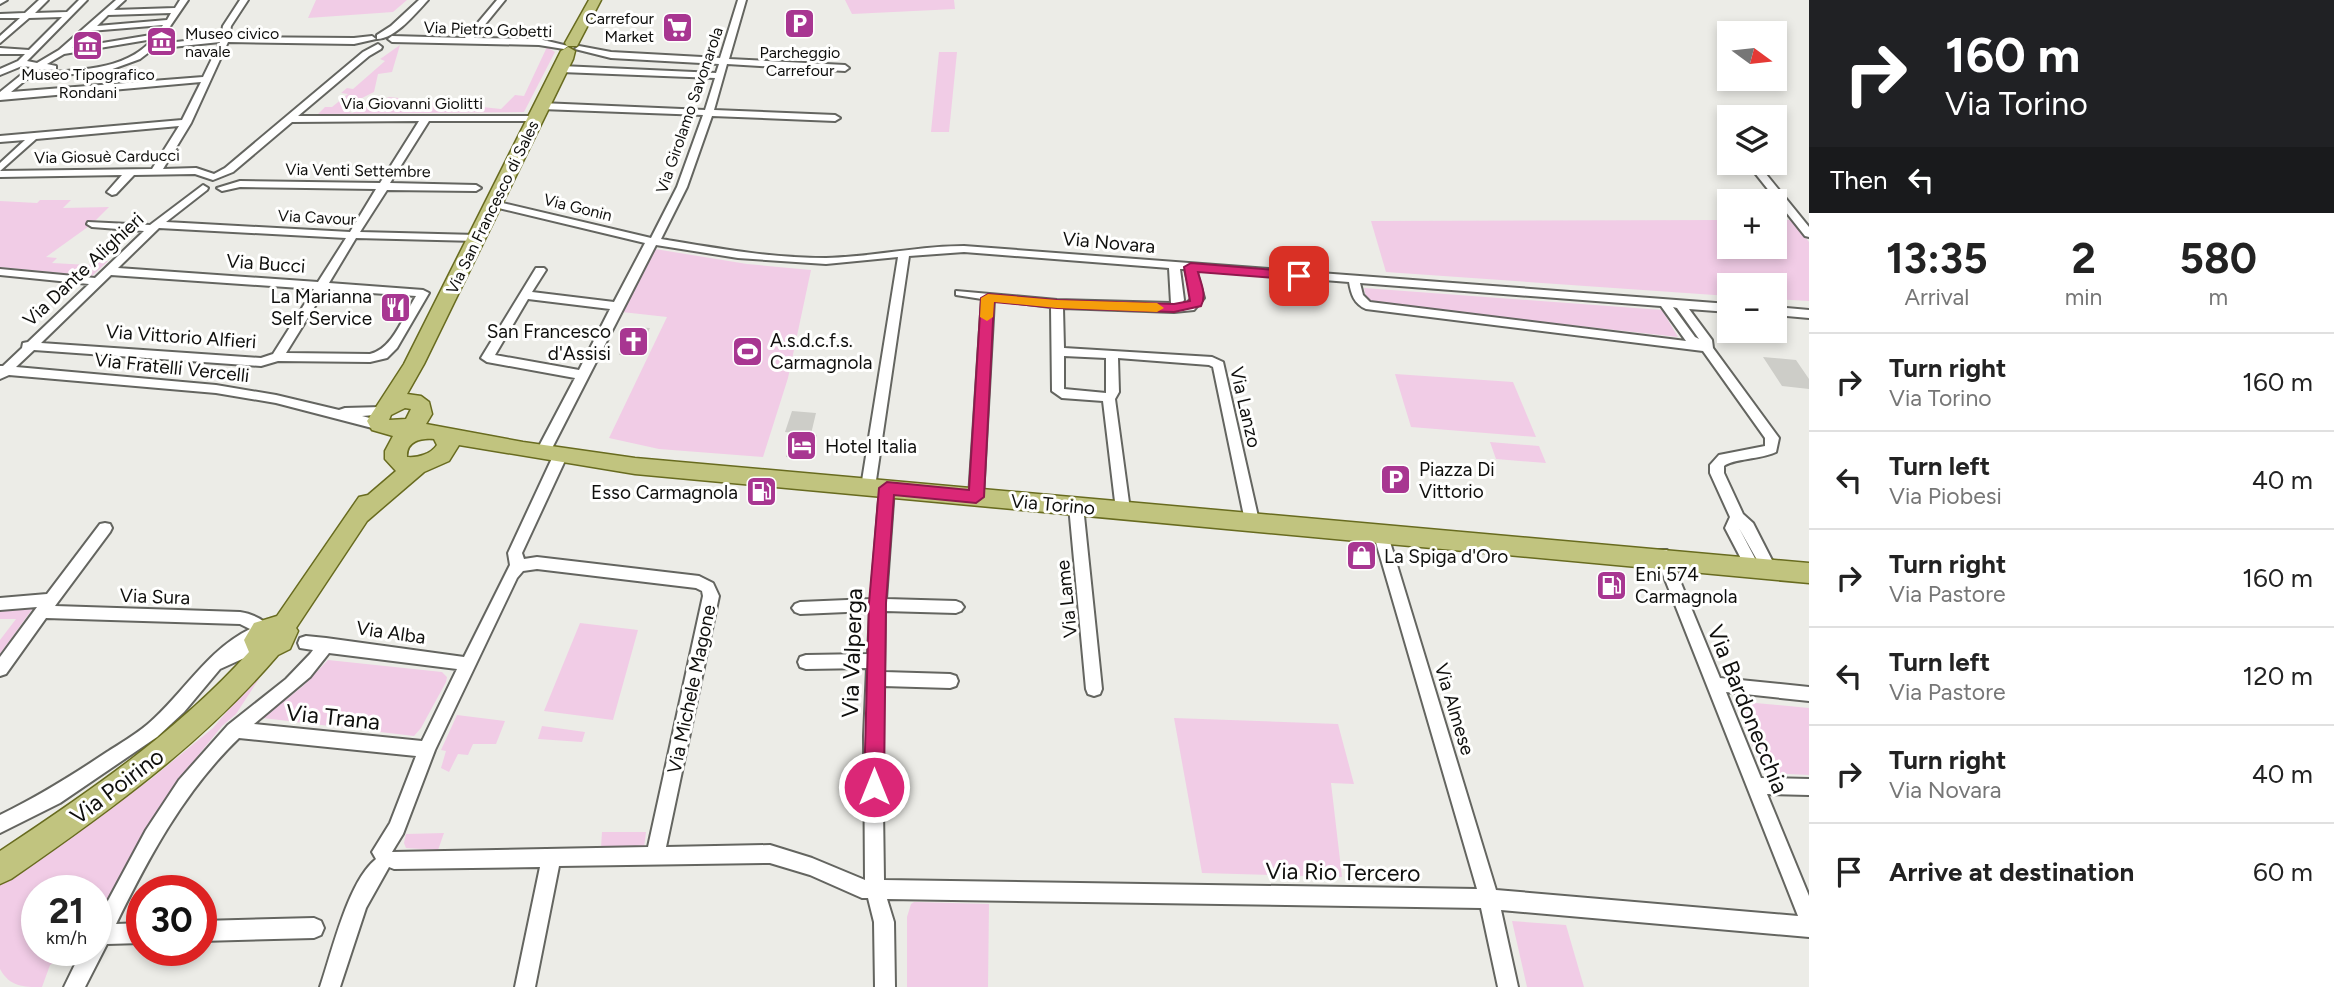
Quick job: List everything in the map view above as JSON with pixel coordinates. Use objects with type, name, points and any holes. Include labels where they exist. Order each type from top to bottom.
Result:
[{"type":"main road","name":"Via San Francesco di Sales","points":[[393,434],[414,363],[595,0]]},
{"type":"main road","name":"Via San Francesco di Sales","points":[[414,363],[430,428]]},
{"type":"main road","points":[[393,434],[402,401],[430,428]]},
{"type":"main road","name":"Via Torino","points":[[430,428],[467,452],[543,452],[635,466],[1760,565]]},
{"type":"main road","points":[[393,434],[430,428]]},
{"type":"main road","points":[[393,434],[414,433],[430,428]]},
{"type":"main road","name":"Via Poirino","points":[[0,869],[144,768],[202,719],[277,637],[361,514],[393,434]]},
{"type":"main road","points":[[1760,565],[1809,566]]},
{"type":"main road","points":[[1760,565],[1809,573]]},
{"type":"street","points":[[0,40],[44,0]]},
{"type":"street","points":[[0,72],[21,63],[83,0]]},
{"type":"street","points":[[1,96],[38,66],[62,52],[121,0]]},
{"type":"street","points":[[25,76],[101,69],[139,57],[152,47],[184,0]]},
{"type":"street","points":[[156,171],[186,123],[221,52],[227,26],[244,0]]},
{"type":"street","points":[[212,189],[204,181],[226,177],[424,0]]},
{"type":"street","points":[[467,41],[501,0]]},
{"type":"street","name":"Via Girolamo Savonarola","points":[[543,452],[648,246],[655,240],[682,187],[720,76],[742,0]]},
{"type":"street","points":[[107,13],[176,10]]},
{"type":"street","points":[[0,16],[69,14]]},
{"type":"street","points":[[88,29],[168,22]]},
{"type":"street","points":[[62,52],[158,36]]},
{"type":"street","points":[[152,47],[225,40],[378,43]]},
{"type":"street","points":[[221,52],[250,40]]},
{"type":"street","name":"Via Pietro Gobetti","points":[[378,43],[539,42],[611,55],[845,68]]},
{"type":"street","points":[[0,51],[29,52]]},
{"type":"street","points":[[0,61],[57,68],[97,61]]},
{"type":"street","points":[[561,69],[720,76]]},
{"type":"street","points":[[1,96],[206,79]]},
{"type":"street","name":"Via Giovanni Giolitti","points":[[289,120],[426,118],[538,112],[708,113],[835,118]]},
{"type":"street","points":[[278,357],[426,118]]},
{"type":"street","points":[[0,139],[186,123]]},
{"type":"street","points":[[0,168],[32,138]]},
{"type":"street","name":"Via Giosuè Carducci","points":[[0,174],[201,171],[226,177]]},
{"type":"street","points":[[112,192],[131,172]]},
{"type":"street","points":[[1762,175],[1809,234]]},
{"type":"street","name":"Via Venti Settembre","points":[[212,189],[226,177],[476,188]]},
{"type":"street","name":"Via Dante Alighieri","points":[[1,372],[154,226],[191,197],[212,189]]},
{"type":"street","name":"Via Gonin","points":[[494,204],[509,205],[655,240]]},
{"type":"street","name":"Via Cavour","points":[[92,224],[477,238]]},
{"type":"street","name":"Via Novara","points":[[655,240],[738,255],[826,261],[964,249],[1717,307]]},
{"type":"street","name":"Via Valperga","points":[[885,987],[886,933],[875,890],[877,487],[904,253]]},
{"type":"street","points":[[1174,266],[1178,300],[1174,308]]},
{"type":"street","points":[[960,293],[1057,304],[1174,308],[1196,304],[1198,298],[1191,267]]},
{"type":"street","points":[[540,270],[487,358],[583,375]]},
{"type":"street","name":"Via Bucci","points":[[107,271],[324,284],[344,289],[423,293]]},
{"type":"street","points":[[0,272],[96,281]]},
{"type":"street","points":[[1354,280],[1357,296],[1366,304],[1707,348]]},
{"type":"street","name":"Via Vittorio Alfieri","points":[[27,346],[261,362],[278,357],[370,358],[383,355],[391,348],[423,293]]},
{"type":"street","points":[[524,295],[619,306]]},
{"type":"street","points":[[976,497],[988,298]]},
{"type":"street","points":[[1057,304],[1058,391],[1062,394],[1109,398]]},
{"type":"street","points":[[1665,304],[1691,340],[1707,348],[1772,438],[1771,449],[1768,451],[1724,458],[1717,466],[1717,473],[1738,517],[1748,527],[1760,565]]},
{"type":"street","points":[[1681,305],[1706,340],[1707,348]]},
{"type":"street","points":[[1787,312],[1809,314]]},
{"type":"street","points":[[1058,352],[1112,354],[1113,392],[1109,398],[1123,510]]},
{"type":"street","name":"Via Lanzo","points":[[1112,354],[1212,361],[1219,365],[1252,521]]},
{"type":"street","name":"Via Fratelli Vercelli","points":[[1,372],[216,389],[339,413],[393,434]]},
{"type":"street","points":[[330,987],[360,900],[374,873],[387,857],[427,749],[511,575],[518,566],[515,553],[543,452]]},
{"type":"street","name":"Via Lame","points":[[1076,506],[1094,689]]},
{"type":"street","points":[[0,669],[105,528]]},
{"type":"street","name":"Via Almese","points":[[1380,532],[1489,899],[1508,987]]},
{"type":"street","name":"Via Bardonecchia","points":[[1663,557],[1809,920]]},
{"type":"street","name":"Via Michele Magone","points":[[518,566],[537,562],[699,582],[708,587],[711,596],[655,856]]},
{"type":"street","name":"Via Sura","points":[[0,604],[240,618],[277,637]]},
{"type":"street","points":[[800,608],[878,605],[956,607]]},
{"type":"street","points":[[0,824],[54,797],[150,732],[178,707],[214,664],[277,637]]},
{"type":"street","name":"Via Alba","points":[[277,637],[469,664]]},
{"type":"street","points":[[112,913],[141,855],[177,799],[234,730],[310,668],[327,645]]},
{"type":"street","points":[[806,662],[876,661]]},
{"type":"street","points":[[874,679],[950,681]]},
{"type":"street","points":[[1714,684],[1809,694]]},
{"type":"street","name":"Via Trana","points":[[234,730],[427,749]]},
{"type":"street","points":[[1754,786],[1809,787]]},
{"type":"street","points":[[387,857],[551,859],[770,854],[812,867],[862,889],[875,890]]},
{"type":"street","points":[[524,987],[551,859]]},
{"type":"street","name":"Via Rio Tercero","points":[[875,890],[1489,899],[1809,927]]},
{"type":"street","points":[[217,931],[314,928]]},
{"type":"street","points":[[74,987],[85,966]]},
{"type":"shaded area","points":[[316,0],[407,0],[393,12],[308,18]]},
{"type":"shaded area","points":[[845,0],[954,0],[955,9],[852,14]]},
{"type":"shaded area","points":[[400,45],[392,72],[378,74],[374,92],[342,108],[352,113],[389,97],[501,109],[515,95],[524,96],[547,47],[555,52],[524,112],[318,114],[348,94],[341,93],[347,88],[353,89],[385,61],[380,59]]},
{"type":"shaded area","points":[[939,52],[957,52],[949,132],[931,132]]},
{"type":"shaded area","points":[[40,200],[71,200],[63,208],[109,207],[92,224],[46,257],[57,258],[52,263],[89,265],[95,261],[108,261],[92,276],[0,267],[0,201],[37,203]]},
{"type":"shaded area","points":[[1717,220],[1717,259],[1787,259],[1787,220],[1792,220],[1809,242],[1809,301],[1787,300],[1787,273],[1717,273],[1717,295],[1386,272],[1371,221]]},
{"type":"shaded area","name":"A.s.d.c.f.s. Carmagnola","points":[[655,249],[747,264],[811,270],[788,378],[763,457],[659,449],[609,438],[667,317],[622,312]]},
{"type":"shaded area","points":[[1364,288],[1662,310],[1678,337],[1367,302]]},
{"type":"shaded area","points":[[1395,374],[1513,382],[1536,437],[1411,427]]},
{"type":"shaded area","points":[[1490,442],[1539,446],[1546,463],[1496,459]]},
{"type":"shaded area","points":[[33,608],[0,654],[0,640],[16,619],[0,619],[0,610]]},
{"type":"shaded area","points":[[580,623],[638,630],[613,720],[544,711]]},
{"type":"shaded area","points":[[328,660],[442,672],[447,677],[421,728],[414,736],[263,718],[303,686]]},
{"type":"shaded area","points":[[254,679],[259,679],[236,714],[222,726],[188,768],[145,831],[112,892],[112,875],[21,875],[21,966],[50,966],[42,987],[23,986],[8,979],[0,969],[0,884],[151,779],[213,728]]},
{"type":"shaded area","points":[[1734,701],[1809,708],[1809,775],[1764,773]]},
{"type":"shaded area","points":[[457,715],[505,721],[496,744],[473,744],[468,755],[458,754],[449,772],[441,768],[446,751],[441,750]]},
{"type":"shaded area","points":[[1174,718],[1338,724],[1354,784],[1331,783],[1342,877],[1202,873]]},
{"type":"shaded area","points":[[542,726],[585,732],[582,742],[538,739]]},
{"type":"shaded area","points":[[602,832],[646,832],[644,848],[601,848]]},
{"type":"shaded area","points":[[444,833],[438,850],[406,848],[404,843],[406,834]]},
{"type":"shaded area","points":[[914,902],[989,904],[988,987],[907,987],[907,917]]},
{"type":"shaded area","points":[[1512,921],[1566,925],[1584,987],[1527,987]]},
{"type":"building","name":"San Francesco d'Assisi","points":[[632,327],[650,328],[637,356],[619,355]]},
{"type":"building","points":[[1763,357],[1796,360],[1809,379],[1809,389],[1782,386]]},
{"type":"building","name":"Hotel Italia","points":[[792,411],[816,413],[811,434],[817,435],[811,459],[786,457],[793,433],[785,432]]},
{"type":"slow traffic","points":[[987,317],[988,298],[1157,308]]},
{"type":"place","name":"Parcheggio Carrefour","points":[[800,23]]},
{"type":"place","name":"Carrefour Market","points":[[677,27]]},
{"type":"place","name":"Museo civico navale","points":[[162,42]]},
{"type":"place","name":"Museo Tipografico Rondani","points":[[88,45]]},
{"type":"place","name":"La Marianna Self Service","points":[[395,307]]},
{"type":"place","name":"San Francesco d'Assisi","points":[[634,342]]},
{"type":"place","name":"A.s.d.c.f.s. Carmagnola","points":[[747,351]]},
{"type":"place","name":"Hotel Italia","points":[[802,446]]},
{"type":"place","name":"Piazza Di Vittorio","points":[[1396,480]]},
{"type":"place","name":"Esso Carmagnola","points":[[761,492]]},
{"type":"place","name":"La Spiga d'Oro","points":[[1361,556]]},
{"type":"place","name":"Eni 574 Carmagnola","points":[[1612,585]]},
{"type":"route","points":[[874,787],[874,679],[887,488],[976,497],[988,298],[1057,304],[1191,307],[1196,304],[1198,298],[1191,267],[1299,276]]}]
